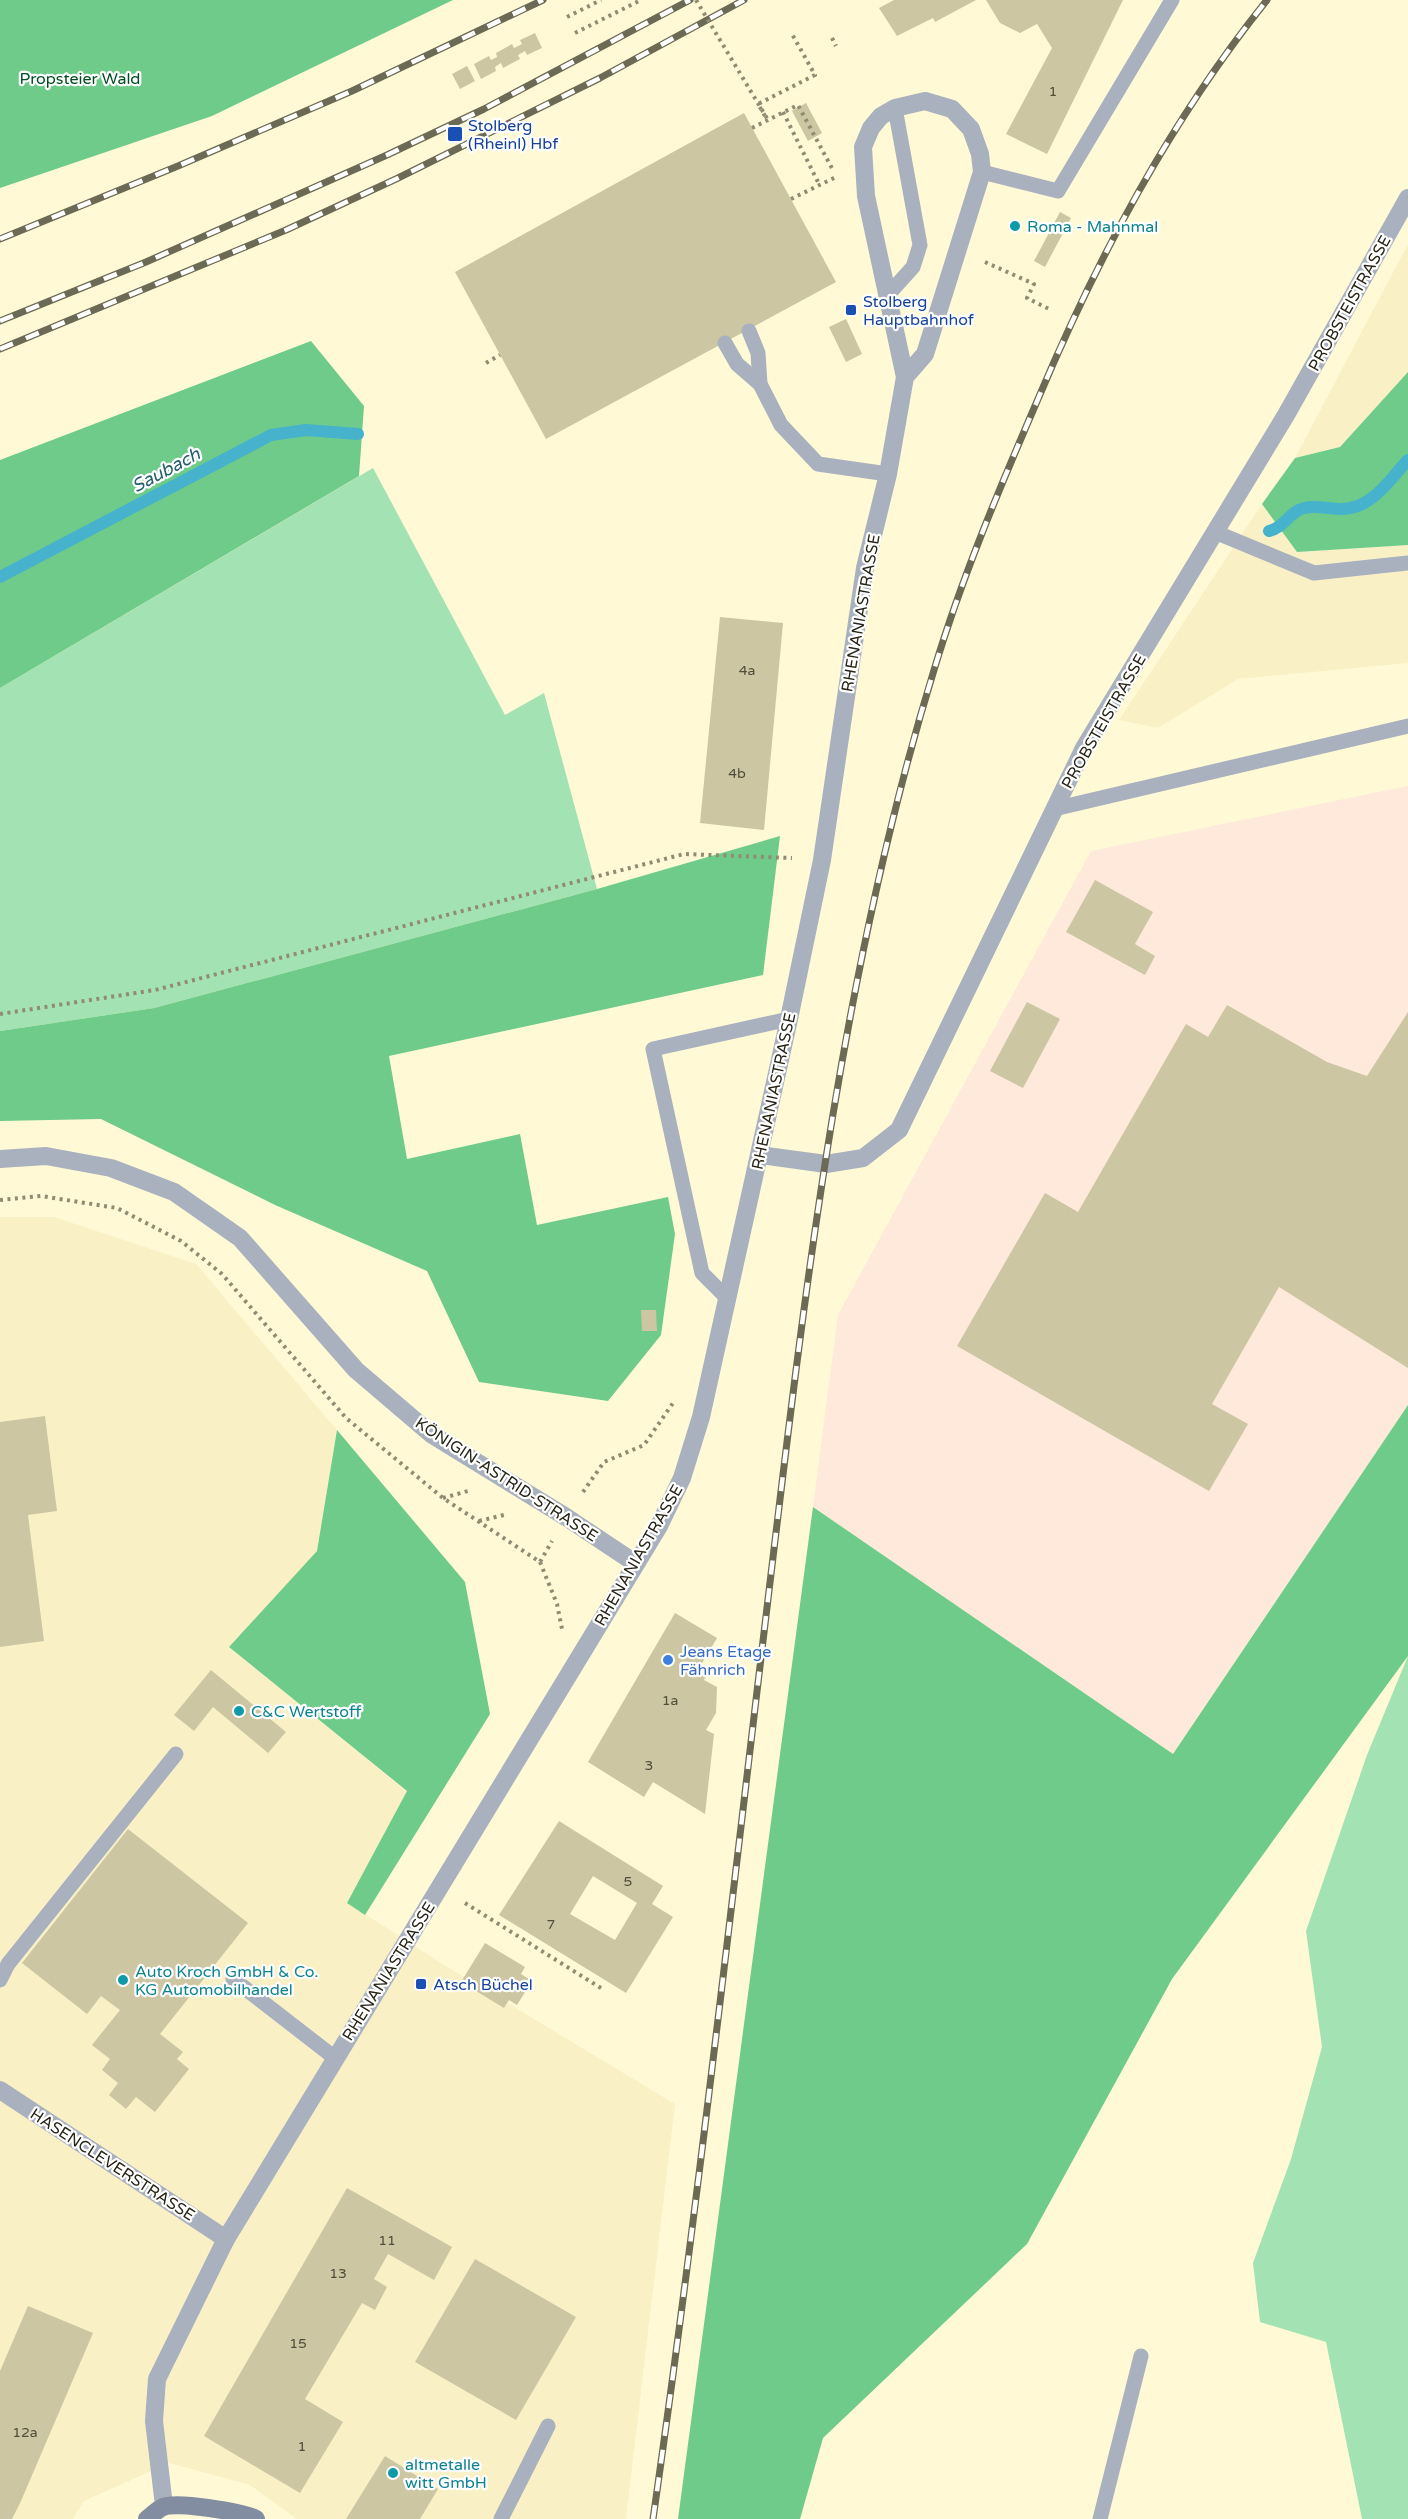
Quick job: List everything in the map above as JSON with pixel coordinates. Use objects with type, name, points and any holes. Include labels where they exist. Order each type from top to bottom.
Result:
[{"type":"main road","points":[[147,2519],[164,2506],[200,2507],[249,2515],[256,2519]]},
{"type":"street","points":[[925,101],[952,110],[971,129],[980,154],[982,172],[924,354],[905,377],[866,196],[864,147],[871,128],[881,116],[895,108],[925,101]]},
{"type":"street","name":"PROBSTEISTRASSE","points":[[760,1155],[826,1164],[862,1158],[899,1130],[1084,748],[1286,415],[1408,198]]},
{"type":"street","name":"RHENANIASTRASSE","points":[[164,2506],[154,2421],[157,2379],[226,2239],[658,1526],[682,1478],[701,1417],[728,1299],[822,860],[865,568],[888,474],[905,377]]},
{"type":"street","name":"KÖNIGIN-ASTRID-STRASSE","points":[[0,1159],[46,1156],[111,1168],[174,1192],[240,1238],[356,1370],[431,1434],[567,1517],[635,1563]]},
{"type":"street","name":"HASENCLEVERSTRASSE","points":[[0,2090],[226,2239]]},
{"type":"lane","points":[[982,172],[1058,191],[1172,0]]},
{"type":"lane","points":[[886,297],[913,267],[920,245],[895,108]]},
{"type":"lane","points":[[749,331],[758,353],[760,384]]},
{"type":"lane","points":[[725,343],[737,364],[760,384],[781,425],[818,464],[888,474]]},
{"type":"lane","points":[[1215,532],[1314,573],[1408,563]]},
{"type":"lane","points":[[1054,809],[1408,726]]},
{"type":"lane","points":[[728,1299],[702,1274],[653,1049],[789,1019]]},
{"type":"lane","points":[[0,1980],[8,1964],[176,1754]]},
{"type":"lane","points":[[233,1979],[334,2058]]},
{"type":"lane","points":[[1100,2519],[1142,2356]]},
{"type":"lane","points":[[501,2519],[548,2426]]},
{"type":"path","points":[[567,17],[601,0]]},
{"type":"path","points":[[575,33],[640,0]]},
{"type":"path","points":[[696,0],[766,118]]},
{"type":"path","points":[[766,118],[758,104],[815,75],[792,34]]},
{"type":"path","points":[[832,38],[836,46]]},
{"type":"path","points":[[752,128],[766,118],[798,105],[836,176]]},
{"type":"path","points":[[783,112],[819,184]]},
{"type":"path","points":[[790,199],[864,163]]},
{"type":"path","points":[[957,249],[1034,284],[1027,298],[1049,309]]},
{"type":"path","points":[[486,363],[500,355]]},
{"type":"path","points":[[0,1014],[155,990],[684,854],[822,860]]},
{"type":"path","points":[[0,1200],[41,1196],[117,1208],[181,1241],[222,1274],[346,1418],[442,1498],[540,1562],[557,1604],[570,1671]]},
{"type":"path","points":[[540,1562],[604,1462],[644,1445],[677,1397]]},
{"type":"path","points":[[440,1887],[604,1990]]},
{"type":"shaded area","points":[[1408,244],[1408,372],[1340,447],[1295,458]]},
{"type":"shaded area","points":[[1262,504],[1297,552],[1408,545],[1408,663],[1238,679],[1158,728],[1119,720]]},
{"type":"shaded area","points":[[1408,786],[1408,1405],[1173,1754],[813,1507],[838,1315],[1091,851]]},
{"type":"shaded area","points":[[0,1217],[54,1217],[196,1264],[337,1430],[317,1551],[229,1647],[407,1792],[348,1903],[441,1963],[675,2104],[626,2519],[297,2519],[250,2485],[169,2463],[84,2501],[73,2519],[0,2519]]},
{"type":"green space","name":"Propsteier Wald","points":[[0,0],[453,0],[212,116],[0,188]]},
{"type":"green space","points":[[311,341],[364,406],[359,476],[0,688],[0,460]]},
{"type":"green space","points":[[1408,372],[1408,545],[1297,552],[1262,504],[1295,458],[1340,447]]},
{"type":"green space","points":[[373,468],[505,715],[544,693],[597,889],[154,1008],[0,1031],[0,688]]},
{"type":"green space","points":[[780,836],[763,975],[389,1056],[407,1159],[520,1134],[537,1225],[668,1197],[675,1234],[661,1335],[608,1401],[479,1382],[427,1271],[275,1205],[101,1119],[0,1121],[0,1031],[154,1008],[597,889]]},
{"type":"green space","points":[[1408,1405],[1408,1656],[1172,1979],[1027,2244],[823,2438],[800,2519],[678,2519],[813,1507],[1173,1754]]},
{"type":"green space","points":[[337,1430],[465,1582],[490,1714],[365,1915],[347,1903],[407,1791],[229,1647],[317,1551]]},
{"type":"green space","points":[[1408,1656],[1408,2519],[1362,2519],[1326,2342],[1260,2322],[1253,2263],[1291,2159],[1322,2047],[1306,1931],[1367,1755]]},
{"type":"building","points":[[894,0],[976,0],[935,22],[933,18],[897,36],[879,8]]},
{"type":"building","points":[[986,0],[1123,0],[1047,154],[1006,134],[1052,48],[1037,24],[1020,33],[1000,23]]},
{"type":"building","points":[[535,33],[542,48],[527,55],[525,51],[518,55],[520,59],[503,68],[501,63],[495,67],[496,71],[481,79],[474,64],[489,56],[491,60],[497,57],[496,53],[512,44],[514,48],[522,44],[520,40]]},
{"type":"building","points":[[467,66],[475,81],[460,89],[452,74]]},
{"type":"building","points":[[806,103],[822,133],[808,141],[792,111]]},
{"type":"building","points":[[744,113],[836,282],[546,439],[455,272]]},
{"type":"building","points":[[1060,212],[1071,218],[1045,267],[1034,261]]},
{"type":"building","points":[[846,319],[862,354],[846,362],[829,327]]},
{"type":"building","points":[[720,617],[783,623],[764,830],[700,823]]},
{"type":"building","points":[[1095,880],[1153,912],[1135,944],[1155,956],[1145,975],[1066,932]]},
{"type":"building","points":[[1027,1002],[1060,1019],[1023,1088],[990,1071]]},
{"type":"building","points":[[1227,1005],[1327,1062],[1367,1076],[1408,1012],[1408,1368],[1279,1287],[1212,1404],[1248,1424],[1209,1491],[957,1346],[1045,1193],[1078,1212],[1186,1024],[1208,1037]]},
{"type":"building","points":[[641,1310],[656,1310],[657,1331],[642,1331]]},
{"type":"building","points":[[45,1416],[57,1511],[28,1515],[44,1641],[0,1647],[0,1422]]},
{"type":"building","points":[[675,1613],[717,1638],[701,1665],[710,1670],[704,1680],[717,1687],[716,1713],[706,1730],[714,1734],[705,1814],[653,1782],[644,1797],[588,1762]]},
{"type":"building","name":"C&C Wertstoff","points":[[211,1670],[286,1732],[268,1753],[213,1707],[194,1731],[174,1715]]},
{"type":"building","points":[[559,1821],[663,1886],[652,1904],[673,1917],[626,1993],[499,1915]],"holes":[[[593,1876],[637,1903],[615,1940],[570,1914]]]},
{"type":"building","name":"Auto Kroch GmbH & Co. KG Automobilhandel","points":[[128,1829],[248,1923],[160,2034],[183,2052],[177,2059],[189,2069],[155,2112],[136,2097],[126,2109],[109,2095],[118,2083],[102,2070],[110,2059],[92,2045],[120,2010],[101,1996],[87,2014],[22,1963]]},
{"type":"building","points":[[485,1943],[525,1967],[521,1974],[532,1981],[517,2005],[509,2000],[504,2008],[461,1982]]},
{"type":"building","points":[[347,2188],[452,2247],[434,2280],[388,2254],[374,2279],[387,2287],[375,2310],[362,2303],[305,2399],[343,2422],[300,2493],[204,2436]]},
{"type":"building","points":[[475,2259],[576,2317],[516,2420],[415,2362]]},
{"type":"building","points":[[28,2306],[93,2333],[12,2519],[0,2519],[0,2371]]},
{"type":"building","name":"altmetalle witt GmbH","points":[[385,2456],[438,2489],[420,2519],[346,2519]]},
{"type":"waterway","name":"Saubach","points":[[0,577],[271,435],[306,430],[358,434]]},
{"type":"waterway","name":"Saubach","points":[[1269,531],[1279,527],[1295,512],[1304,508],[1342,509],[1362,504],[1379,492],[1408,460]]},
{"type":"railway","points":[[0,239],[352,91],[543,0]]},
{"type":"railway","points":[[0,321],[146,262],[387,155],[484,109],[690,0]]},
{"type":"railway","points":[[0,349],[286,230],[396,179],[600,78],[744,0]]},
{"type":"railway","points":[[653,2519],[698,2181],[811,1258],[850,1020],[873,902],[901,786],[934,670],[969,567],[1024,432],[1085,294],[1111,242],[1168,142],[1199,93],[1267,0]]},
{"type":"place","name":"Stolberg (Rheinl) Hbf","points":[[455,134]]},
{"type":"place","name":"Roma - Mahnmal","points":[[1015,226]]},
{"type":"place","name":"Stolberg Hauptbahnhof","points":[[851,310]]},
{"type":"place","name":"Jeans Etage Fähnrich","points":[[668,1660]]},
{"type":"place","name":"C&C Wertstoff","points":[[239,1711]]},
{"type":"place","name":"Auto Kroch GmbH & Co. KG Automobilhandel","points":[[123,1980]]},
{"type":"place","name":"Atsch Büchel","points":[[421,1984]]},
{"type":"place","name":"altmetalle witt GmbH","points":[[393,2473]]}]
